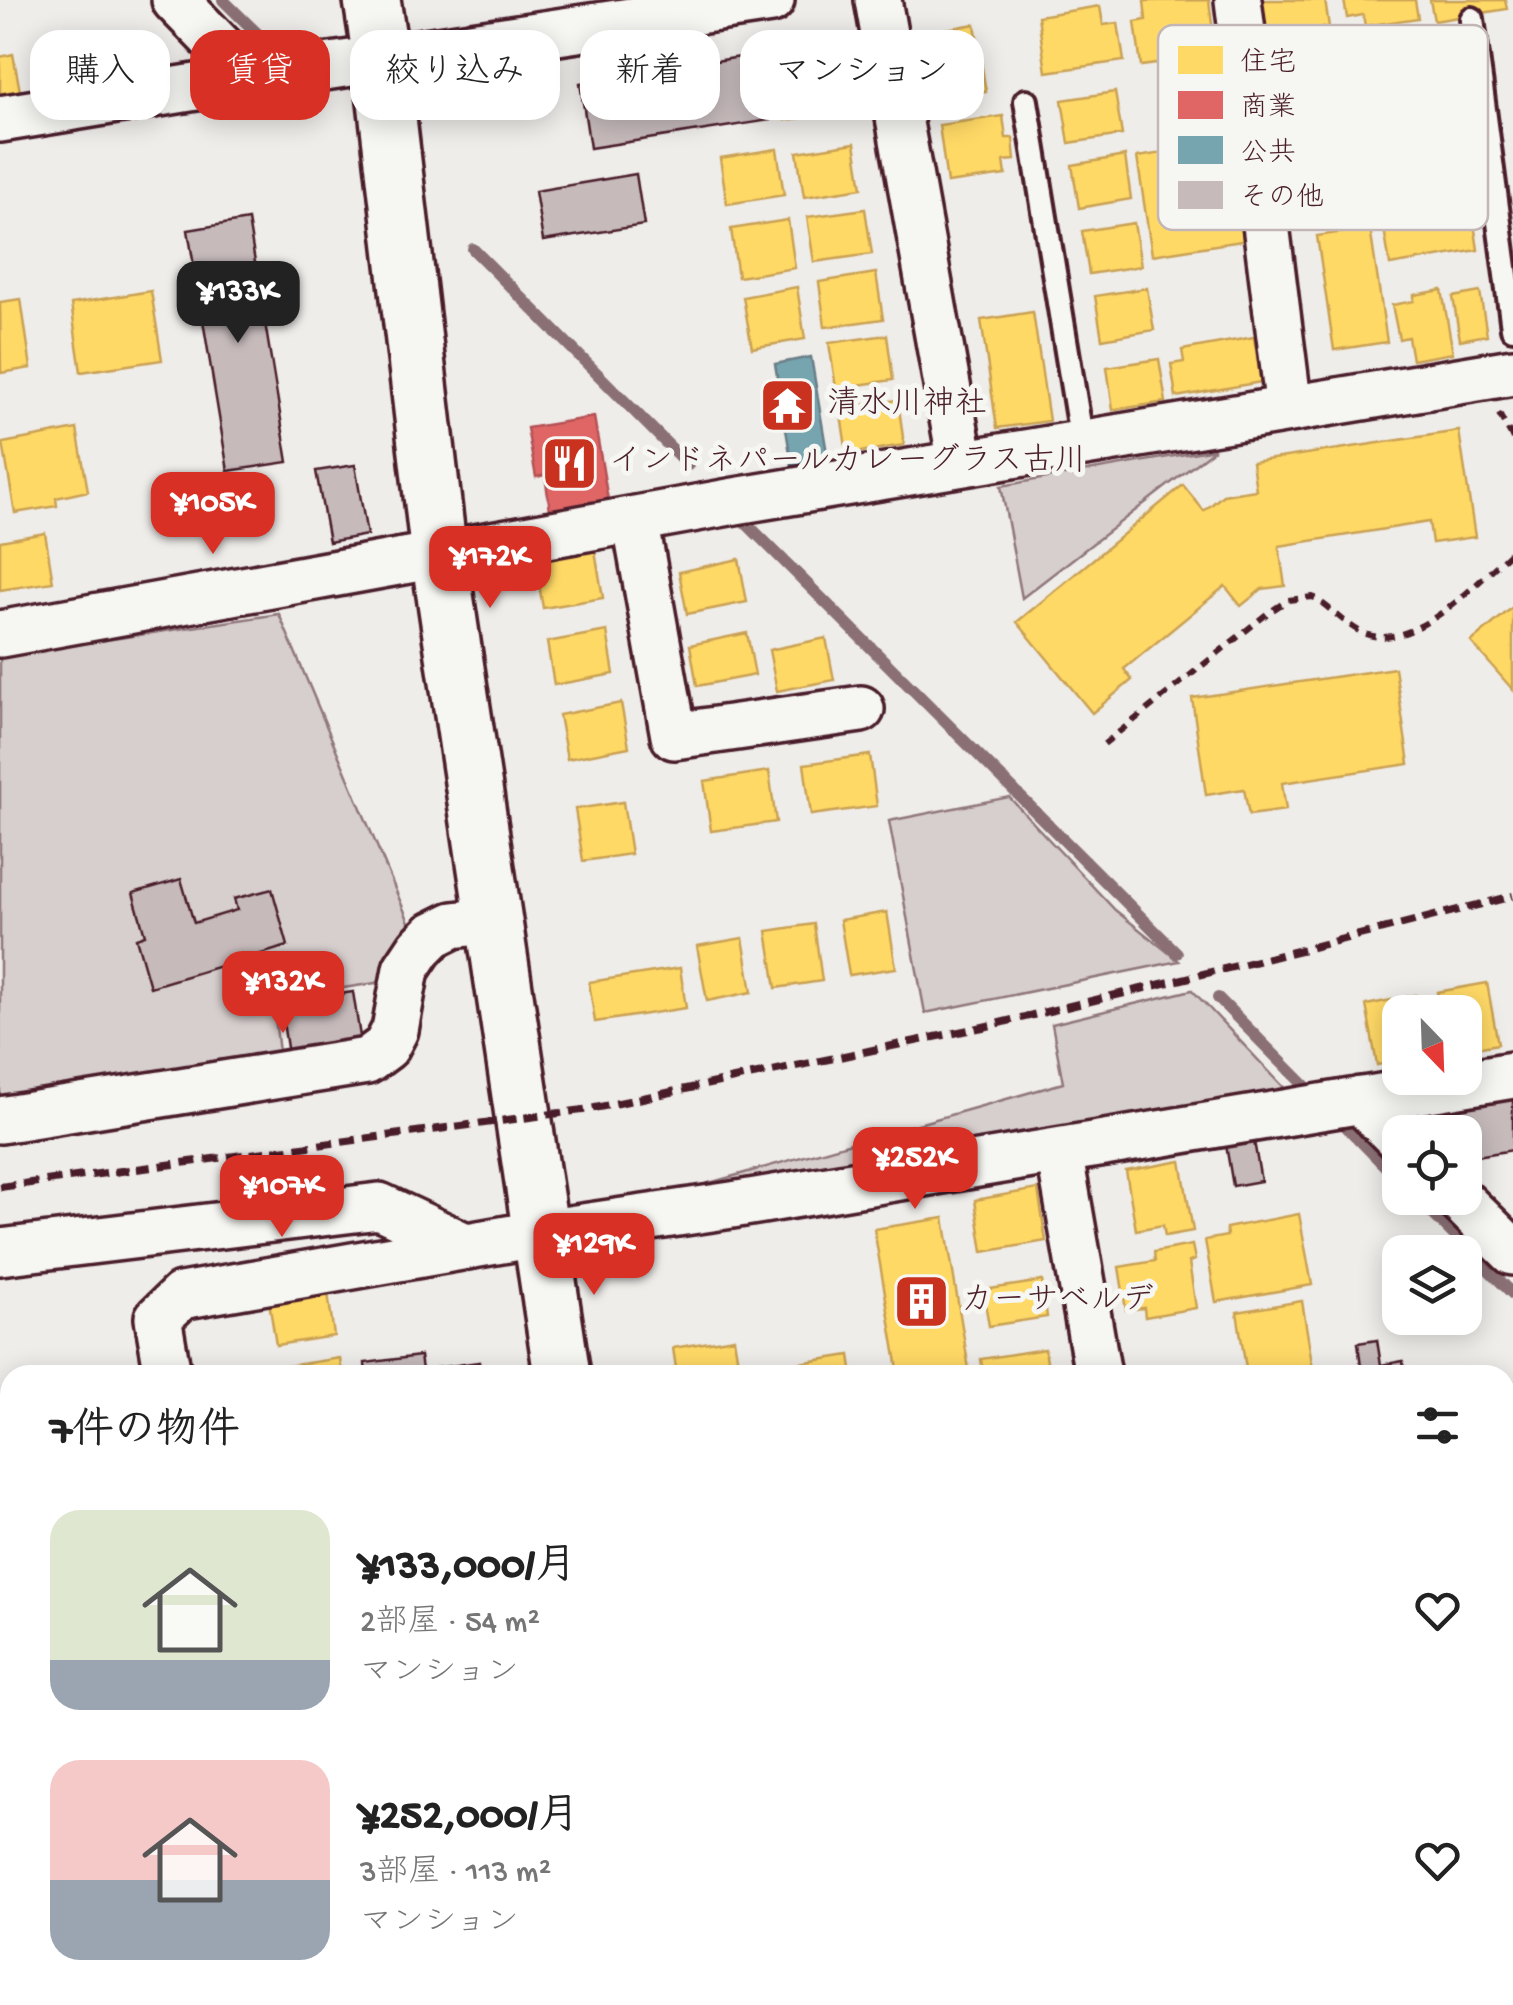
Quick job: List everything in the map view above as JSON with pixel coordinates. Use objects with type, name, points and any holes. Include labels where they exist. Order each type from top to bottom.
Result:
[{"type":"main road","points":[[372,0],[377,30]]},
{"type":"main road","points":[[388,120],[439,555],[561,1365]]},
{"type":"street","points":[[175,0],[204,30]]},
{"type":"street","points":[[560,31],[765,0]]},
{"type":"street","points":[[878,0],[960,463]]},
{"type":"street","points":[[1238,0],[1241,25]]},
{"type":"street","points":[[0,119],[190,88]]},
{"type":"street","points":[[1267,230],[1289,409]]},
{"type":"street","points":[[0,634],[718,504],[1513,372]]},
{"type":"street","points":[[635,519],[674,736],[861,710]]},
{"type":"street","points":[[0,1120],[366,1060],[386,1047],[395,1030],[406,969],[420,948],[433,934],[453,925],[495,920]]},
{"type":"street","points":[[166,1365],[158,1318],[181,1296],[542,1233],[1513,1076]]},
{"type":"street","points":[[1349,1102],[1382,1127]]},
{"type":"street","points":[[1059,1150],[1096,1365]]},
{"type":"street","points":[[0,1252],[379,1206],[465,1246]]},
{"type":"street","points":[[1475,1215],[1513,1252]]},
{"type":"lane","points":[[1472,19],[1473,25]]},
{"type":"lane","points":[[1026,101],[1082,443]]},
{"type":"lane","points":[[1488,140],[1513,328]]},
{"type":"path","points":[[1104,744],[1288,600],[1313,597],[1367,635],[1393,636],[1423,626],[1451,606],[1513,550]]},
{"type":"shaded area","points":[[1215,449],[1022,598],[1001,486]]},
{"type":"shaded area","points":[[279,614],[412,929],[388,981],[273,999],[279,1053],[0,1097],[0,656]]},
{"type":"shaded area","points":[[1009,797],[1115,910],[1179,961],[925,1013],[889,821]]},
{"type":"shaded area","points":[[1192,990],[1293,1097],[642,1202],[1063,1083],[1052,1024]]},
{"type":"building: 住宅","points":[[1209,0],[1212,25],[1158,25],[1158,64],[1141,66],[1135,22],[1146,20],[1144,1]]},
{"type":"building: 住宅","points":[[1259,0],[1325,0],[1329,25],[1262,25]]},
{"type":"building: 住宅","points":[[1344,0],[1415,0],[1418,18],[1365,25],[1363,15],[1347,18]]},
{"type":"building: 住宅","points":[[1430,0],[1505,0],[1507,9],[1434,21]]},
{"type":"building: 住宅","points":[[1100,6],[1103,25],[1118,23],[1124,61],[1046,72],[1038,16]]},
{"type":"building: 住宅","points":[[975,24],[976,30],[941,30]]},
{"type":"building: 住宅","points":[[13,54],[24,112],[0,116],[0,57]]},
{"type":"building: 住宅","points":[[1115,92],[1122,135],[1069,143],[1062,100]]},
{"type":"building: 住宅","points":[[1003,116],[1006,138],[1013,138],[1015,160],[1004,161],[1006,175],[947,183],[939,125]]},
{"type":"building: 住宅","points":[[855,143],[862,188],[804,197],[797,152]]},
{"type":"building: 住宅","points":[[777,149],[784,195],[727,204],[720,158]]},
{"type":"building: 住宅","points":[[1158,154],[1158,230],[1246,230],[1248,240],[1152,255],[1137,157]]},
{"type":"building: 住宅","points":[[1125,156],[1131,199],[1079,208],[1072,165]]},
{"type":"building: 住宅","points":[[865,209],[872,254],[814,262],[807,217]]},
{"type":"building: 住宅","points":[[788,220],[795,268],[738,277],[731,229]]},
{"type":"building: 住宅","points":[[1134,223],[1141,266],[1089,274],[1082,231]]},
{"type":"building: 住宅","points":[[1370,230],[1387,342],[1334,350],[1317,236]]},
{"type":"building: 住宅","points":[[1384,230],[1475,230],[1478,250],[1390,265]]},
{"type":"building: 住宅","points":[[876,273],[883,319],[825,327],[819,282]]},
{"type":"building: 住宅","points":[[797,287],[805,339],[752,348],[743,297]]},
{"type":"building: 住宅","points":[[1147,288],[1154,330],[1102,339],[1095,296]]},
{"type":"building: 住宅","points":[[1442,290],[1453,353],[1412,360],[1408,337],[1399,339],[1392,305],[1414,301],[1414,295]]},
{"type":"building: 住宅","points":[[151,291],[162,360],[81,372],[71,304]]},
{"type":"building: 住宅","points":[[1480,292],[1487,335],[1460,340],[1453,297]]},
{"type":"building: 住宅","points":[[21,299],[31,368],[1,373],[0,302]]},
{"type":"building: 住宅","points":[[1033,312],[1049,421],[997,428],[981,320]]},
{"type":"building: 住宅","points":[[887,335],[893,380],[836,388],[829,343]]},
{"type":"building: 住宅","points":[[1254,337],[1261,382],[1176,397],[1171,364],[1184,362],[1182,350]]},
{"type":"building: 住宅","points":[[1159,359],[1166,402],[1113,410],[1107,367]]},
{"type":"building: 住宅","points":[[898,400],[904,445],[847,454],[840,408]]},
{"type":"building: 住宅","points":[[77,429],[88,491],[56,498],[57,506],[15,513],[3,443]]},
{"type":"building: 住宅","points":[[1459,431],[1475,537],[1432,543],[1429,522],[1279,546],[1285,586],[1262,589],[1241,606],[1225,586],[1124,669],[1132,680],[1092,713],[1017,622],[1183,485],[1204,511],[1223,495],[1256,490],[1252,462]]},
{"type":"building: 住宅","points":[[45,533],[53,582],[0,590],[0,541]]},
{"type":"building: 住宅","points":[[595,551],[603,598],[543,608],[535,561]]},
{"type":"building: 住宅","points":[[739,559],[747,602],[687,614],[679,572]]},
{"type":"building: 住宅","points":[[1513,607],[1513,690],[1471,642]]},
{"type":"building: 住宅","points":[[607,631],[614,674],[554,685],[547,642]]},
{"type":"building: 住宅","points":[[747,633],[755,675],[697,686],[690,645]]},
{"type":"building: 住宅","points":[[826,638],[834,680],[777,691],[769,650]]},
{"type":"building: 住宅","points":[[1395,668],[1409,764],[1282,783],[1286,810],[1249,815],[1244,789],[1206,795],[1192,698]]},
{"type":"building: 住宅","points":[[621,703],[629,747],[567,759],[559,715]]},
{"type":"building: 住宅","points":[[870,755],[877,806],[811,815],[804,764]]},
{"type":"building: 住宅","points":[[769,771],[776,822],[711,831],[704,781]]},
{"type":"building: 住宅","points":[[623,802],[631,854],[583,861],[575,809]]},
{"type":"building: 住宅","points":[[887,912],[896,968],[849,975],[840,920]]},
{"type":"building: 住宅","points":[[814,924],[822,981],[776,988],[767,931]]},
{"type":"building: 住宅","points":[[743,938],[752,992],[707,1001],[697,946]]},
{"type":"building: 住宅","points":[[680,968],[686,1008],[595,1022],[589,982]]},
{"type":"building: 住宅","points":[[1487,983],[1498,1044],[1482,1047],[1482,995],[1437,992]]},
{"type":"building: 住宅","points":[[1382,1002],[1382,1064],[1377,1065],[1366,1005]]},
{"type":"building: 住宅","points":[[1181,1161],[1193,1231],[1165,1236],[1163,1225],[1136,1230],[1126,1171]]},
{"type":"building: 住宅","points":[[1038,1189],[1046,1241],[983,1252],[975,1200]]},
{"type":"building: 住宅","points":[[1299,1214],[1312,1285],[1216,1302],[1205,1240],[1227,1236],[1226,1228]]},
{"type":"building: 住宅","name":"カーサベルデ","points":[[944,1218],[968,1365],[897,1365],[874,1229]]},
{"type":"building: 住宅","points":[[1192,1245],[1195,1260],[1189,1262],[1196,1308],[1145,1317],[1144,1308],[1126,1310],[1119,1267],[1155,1261],[1154,1252]]},
{"type":"building: 住宅","points":[[1042,1281],[1047,1317],[989,1326],[983,1290]]},
{"type":"building: 住宅","points":[[328,1293],[334,1336],[276,1345],[269,1302]]},
{"type":"building: 住宅","points":[[1302,1301],[1312,1365],[1245,1365],[1237,1312]]},
{"type":"building: 住宅","points":[[734,1338],[738,1365],[676,1365],[673,1348]]},
{"type":"building: 住宅","points":[[1045,1349],[1047,1365],[982,1365],[981,1359]]},
{"type":"building: 住宅","points":[[850,1355],[852,1365],[787,1365]]},
{"type":"building: 住宅","points":[[340,1358],[341,1365],[294,1365]]},
{"type":"building: 商業","points":[[594,417],[608,500],[550,510],[545,475],[536,477],[527,428]]},
{"type":"building: 公共","points":[[811,357],[828,459],[792,465],[775,364]]},
{"type":"building: その他","points":[[740,57],[740,120],[770,120],[590,148],[586,120],[720,120],[720,60]]},
{"type":"building: その他","points":[[636,174],[644,225],[543,241],[535,191]]},
{"type":"building: その他","points":[[248,220],[288,462],[228,471],[188,230]]},
{"type":"building: その他","points":[[355,465],[367,535],[329,542],[316,471]]},
{"type":"building: その他","points":[[181,879],[194,923],[237,910],[234,899],[272,889],[288,946],[150,987],[136,938],[145,935],[133,893]]},
{"type":"building: その他","points":[[353,992],[361,1043],[288,1054],[280,1003]]},
{"type":"building: その他","points":[[1513,1097],[1513,1150],[1482,1155],[1482,1115],[1452,1115],[1451,1108]]},
{"type":"building: その他","points":[[1254,1141],[1261,1181],[1233,1186],[1226,1145]]},
{"type":"building: その他","points":[[1377,1340],[1381,1365],[1361,1365],[1358,1343]]},
{"type":"building: その他","points":[[420,1356],[421,1365],[365,1365]]},
{"type":"waterway","points":[[223,0],[254,30]]},
{"type":"waterway","points":[[473,249],[688,465]]},
{"type":"waterway","points":[[744,521],[1177,953]]},
{"type":"waterway","points":[[1218,998],[1317,1098]]},
{"type":"waterway","points":[[1335,1115],[1382,1163]]},
{"type":"waterway","points":[[1434,1215],[1513,1294]]},
{"type":"railway","points":[[0,1187],[590,1109],[983,1027],[1513,896]]},
{"type":"place","name":"清水川神社","points":[[788,406]]},
{"type":"place","name":"インドネパールカレーグラス古川","points":[[570,463]]},
{"type":"place","name":"カーサベルデ","points":[[922,1302]]}]
